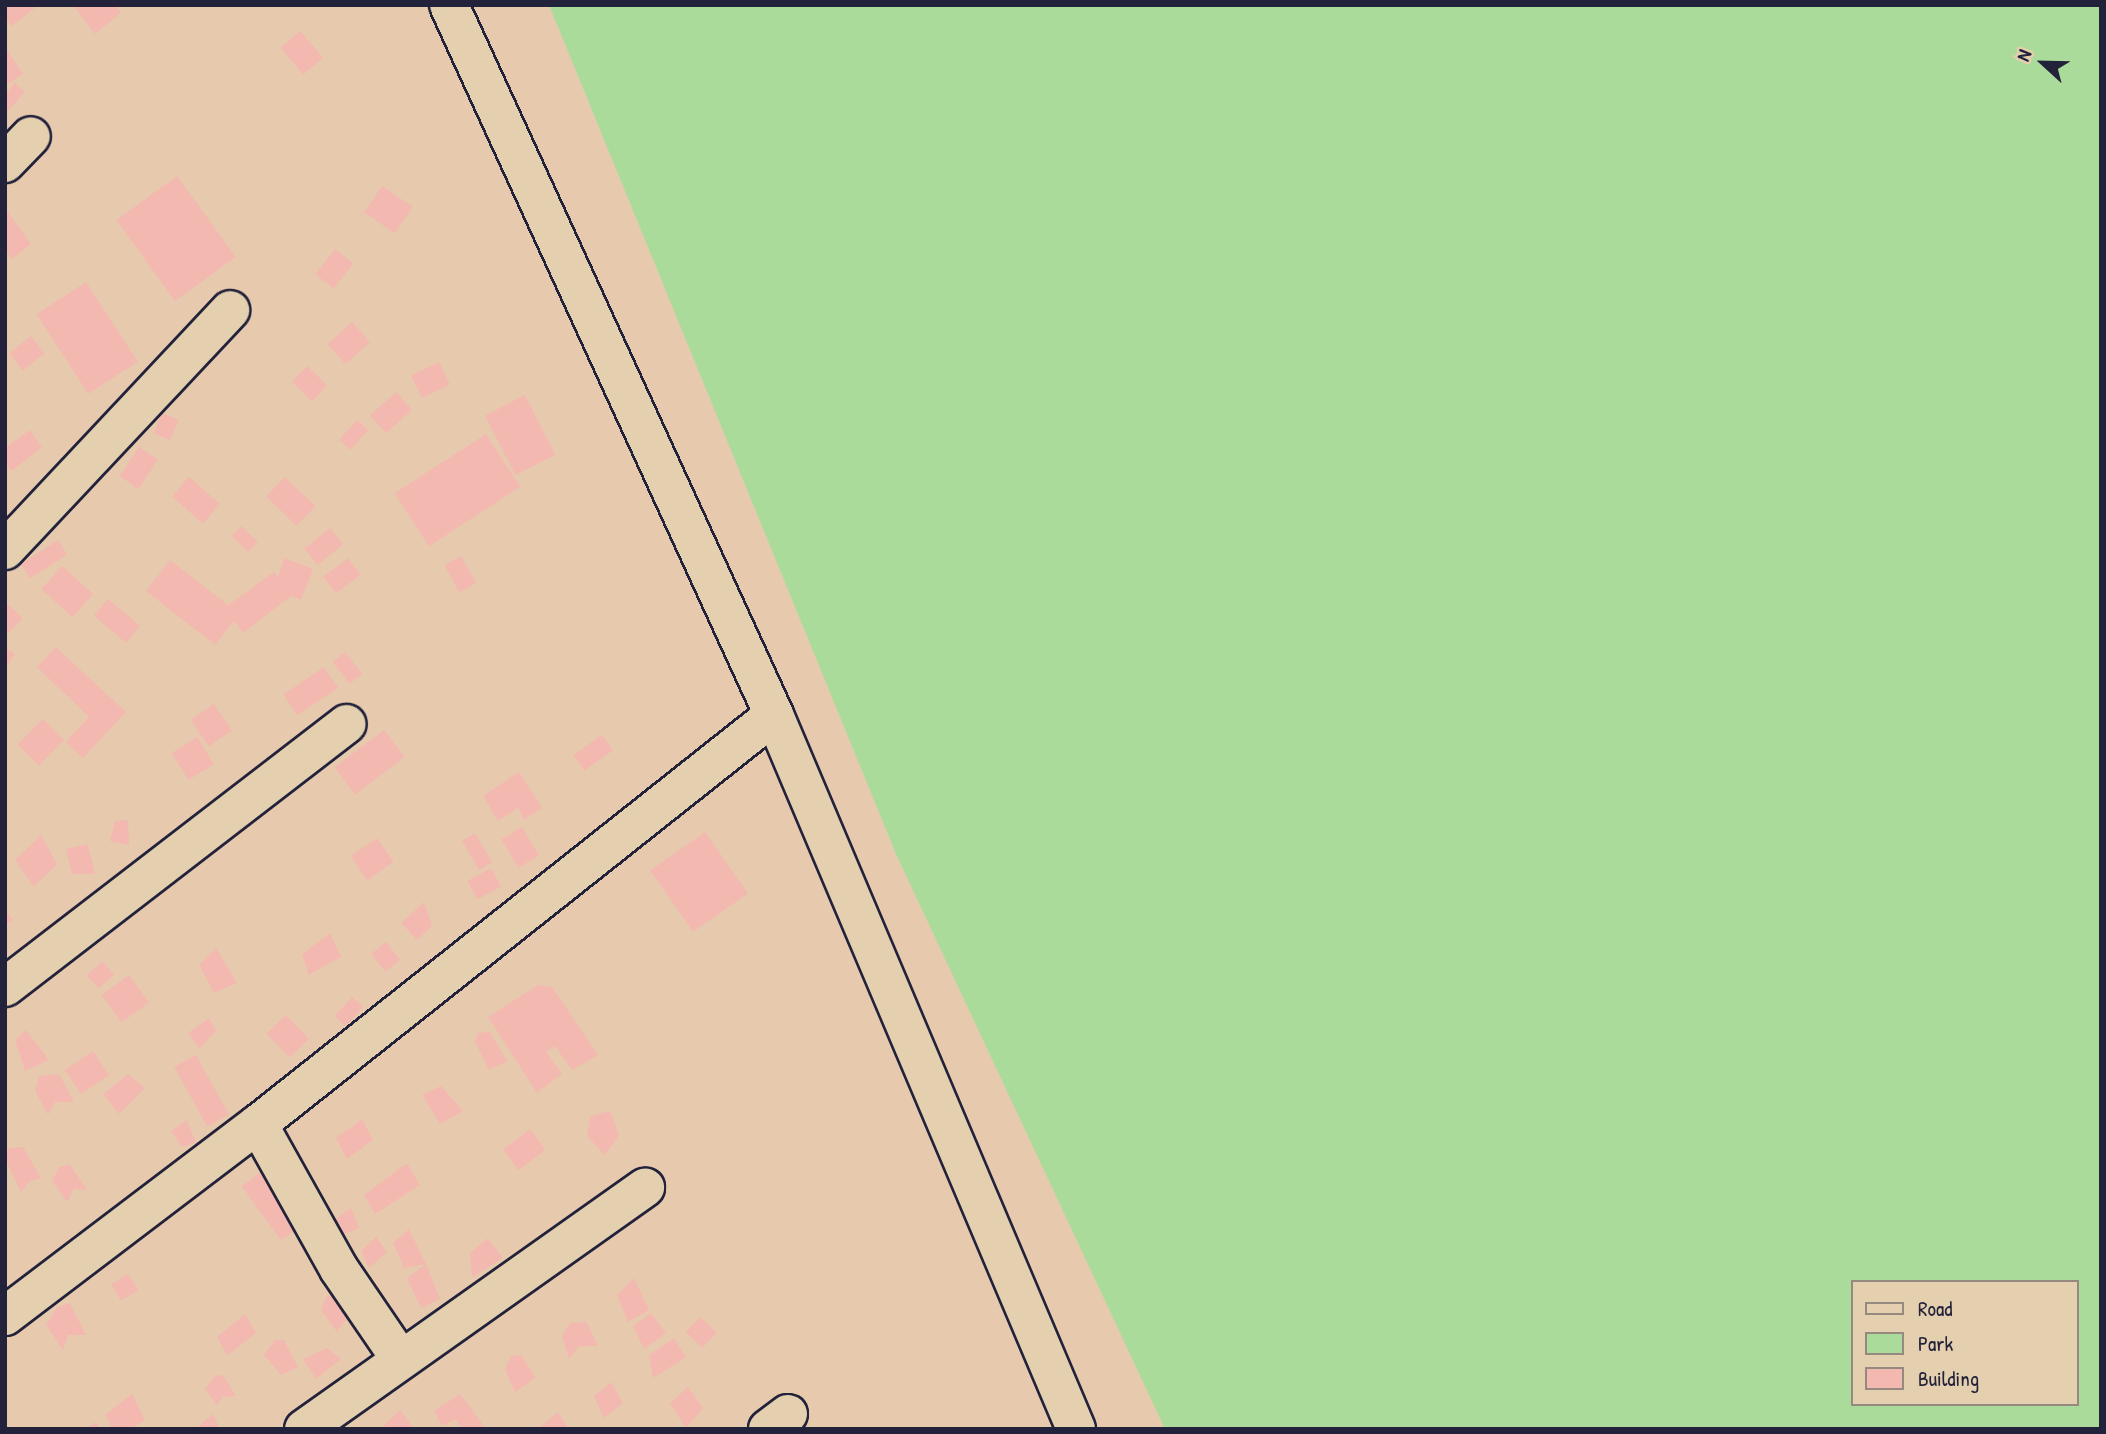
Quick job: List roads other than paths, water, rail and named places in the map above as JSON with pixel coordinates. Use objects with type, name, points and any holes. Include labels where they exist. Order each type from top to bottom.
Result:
[{"type":"street","points":[[449,5],[774,715],[1076,1429]]},
{"type":"street","points":[[5,550],[230,310]]},
{"type":"street","points":[[5,1316],[258,1124],[774,715]]},
{"type":"street","points":[[5,987],[346,724]]},
{"type":"street","points":[[258,1124],[339,1269],[401,1360]]},
{"type":"street","points":[[303,1429],[645,1188]]}]
